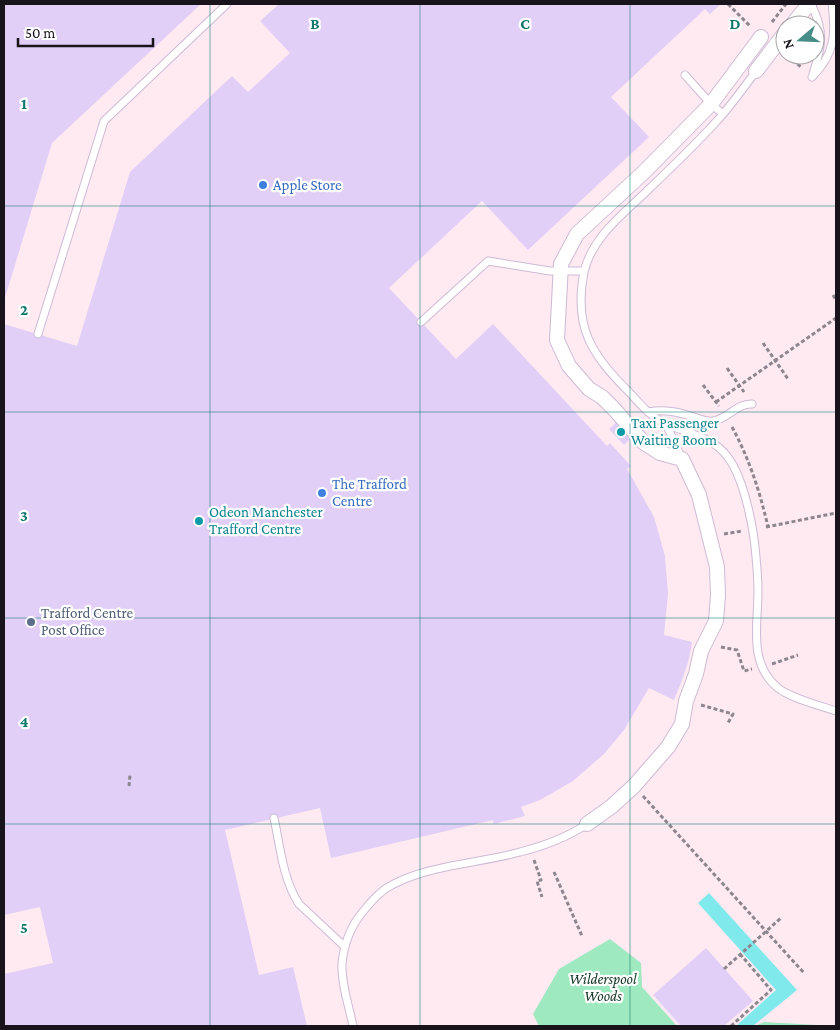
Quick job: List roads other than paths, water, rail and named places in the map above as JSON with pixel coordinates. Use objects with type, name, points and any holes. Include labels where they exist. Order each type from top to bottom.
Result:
[{"type":"street","points":[[801,15],[810,4]]},
{"type":"street","points":[[587,824],[611,807],[634,786],[668,747],[682,724],[686,701],[696,674],[701,652],[716,621],[718,595],[717,567],[699,495],[682,459],[660,453],[642,442],[615,410],[602,397],[589,390],[569,366],[557,340],[561,264],[577,234],[651,165],[711,104],[761,37]]},
{"type":"street","points":[[756,71],[775,46]]},
{"type":"lane","points":[[38,334],[104,121],[227,4]]},
{"type":"lane","points":[[810,4],[816,13],[822,34],[822,45],[812,77],[824,64],[834,38],[832,4]]},
{"type":"lane","points":[[756,71],[723,114],[603,235],[589,256],[584,271],[581,309],[582,322],[591,346],[610,373],[648,412],[666,424],[699,435],[713,442],[724,452],[734,467],[740,481],[753,529],[758,591],[756,644],[763,667],[778,688],[786,693],[836,711]]},
{"type":"lane","points":[[684,75],[723,114]]},
{"type":"lane","points":[[421,322],[488,261],[560,272],[584,271]]},
{"type":"lane","points":[[648,412],[673,411],[710,421],[716,420],[744,404],[752,404]]},
{"type":"lane","points":[[666,424],[682,459]]},
{"type":"lane","points":[[274,818],[289,885],[294,896],[344,946]]},
{"type":"lane","points":[[353,1026],[344,984],[342,964],[344,946],[355,921],[369,903],[384,890],[405,879],[430,872],[530,850],[571,835],[587,824]]},
{"type":"water","points":[[709,893],[797,990],[753,1026],[736,1026],[776,990],[698,903]]},
{"type":"place","name":"Apple Store","points":[[263,185]]},
{"type":"place","name":"Taxi Passenger Waiting Room","points":[[621,432]]},
{"type":"place","name":"The Trafford Centre","points":[[322,493]]},
{"type":"place","name":"Odeon Manchester Trafford Centre","points":[[199,521]]},
{"type":"place","name":"Trafford Centre Post Office","points":[[31,622]]},
{"type":"park label","name":"Wilderspool Woods","points":[[603,988]]}]
